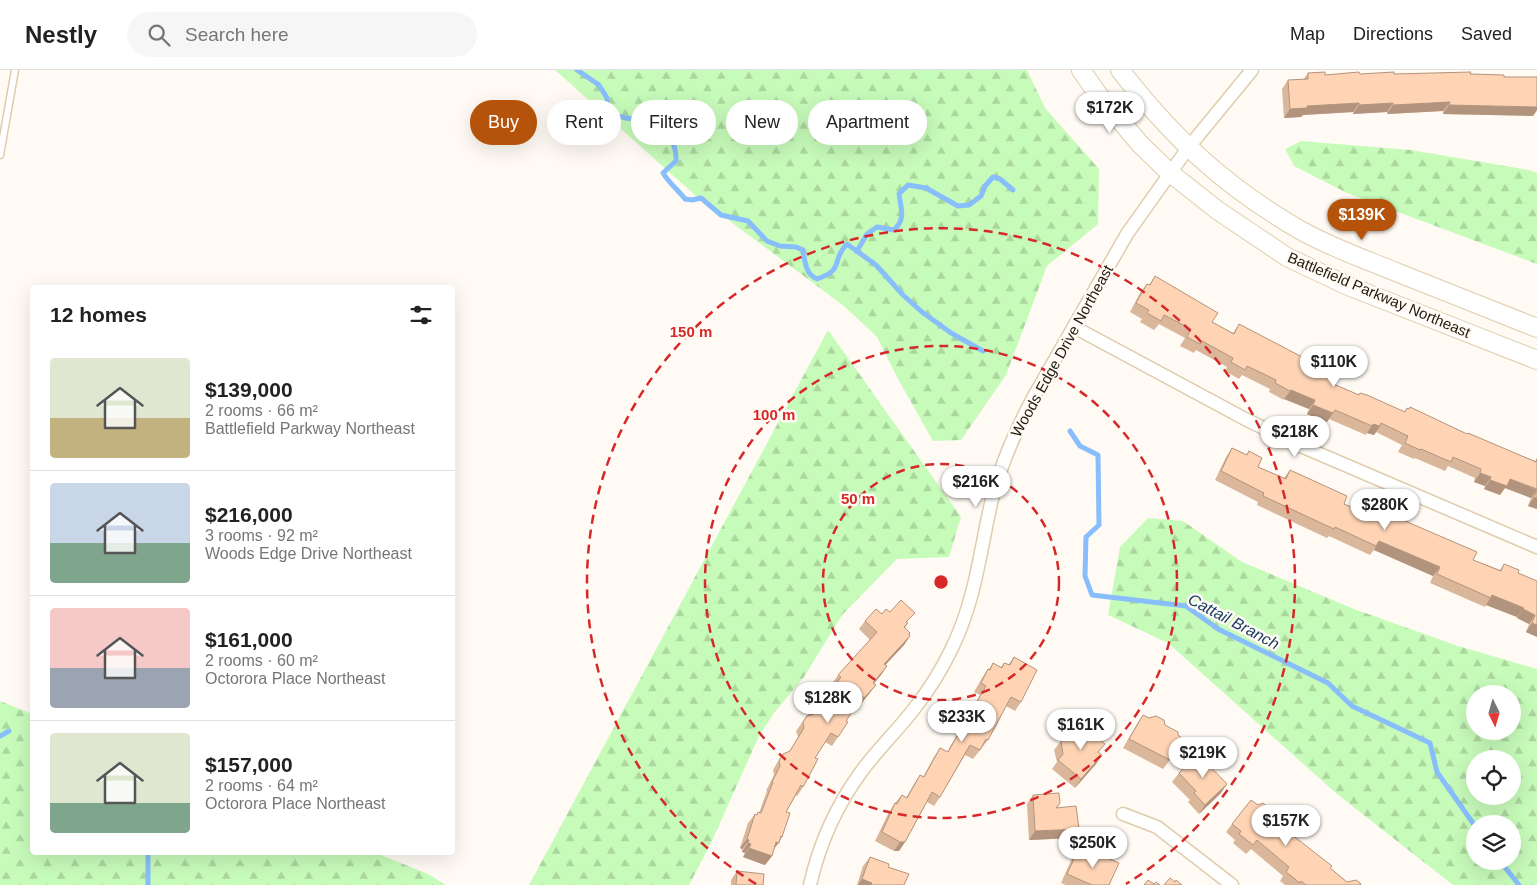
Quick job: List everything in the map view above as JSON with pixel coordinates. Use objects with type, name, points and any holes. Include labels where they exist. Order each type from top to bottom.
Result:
[{"type":"main road","name":"Battlefield Parkway Northeast","points":[[1081,70],[1140,144],[1169,172],[1217,210],[1286,257],[1346,284],[1537,360]]},
{"type":"main road","name":"Battlefield Parkway Northeast","points":[[1120,70],[1160,119],[1188,148],[1238,189],[1301,230],[1335,247],[1537,328]]},
{"type":"street","name":"Woods Edge Drive Northeast","points":[[810,885],[825,838],[841,804],[860,773],[884,742],[914,709],[936,678],[953,647],[967,614],[977,580],[992,498],[1004,460],[1025,413],[1127,234],[1169,172],[1252,70]]},
{"type":"street","points":[[1074,327],[1246,420],[1310,450],[1537,547]]},
{"type":"street","points":[[1124,814],[1157,827],[1232,885]]},
{"type":"lane","points":[[0,155],[15,70]]},
{"type":"green space","points":[[555,70],[1027,70],[1045,108],[1099,169],[1098,224],[1047,266],[1006,375],[961,440],[933,441],[877,337],[844,306],[696,196],[639,145],[716,145],[716,100],[631,100],[631,138],[621,129],[621,100],[589,100]]},
{"type":"green space","points":[[1301,141],[1411,150],[1529,170],[1537,173],[1537,264],[1347,193],[1294,166],[1285,149]]},
{"type":"green space","points":[[828,330],[961,517],[949,557],[897,559],[842,615],[804,677],[774,713],[759,736],[711,843],[689,885],[529,885]]},
{"type":"green space","points":[[1148,518],[1183,521],[1242,562],[1354,609],[1458,646],[1537,669],[1537,885],[1453,885],[1337,794],[1168,643],[1108,615],[1120,547]]},
{"type":"green space","points":[[0,701],[30,713],[30,855],[381,855],[428,874],[446,885],[0,885]]},
{"type":"building","points":[[1325,72],[1325,75],[1359,72],[1360,74],[1394,72],[1394,74],[1471,72],[1470,74],[1504,75],[1504,77],[1537,77],[1537,107],[1449,105],[1450,102],[1393,105],[1393,103],[1359,105],[1359,103],[1307,106],[1307,108],[1290,109],[1288,80],[1308,79],[1308,73]]},
{"type":"building","points":[[1155,276],[1218,313],[1212,322],[1234,334],[1239,324],[1306,359],[1303,365],[1334,377],[1331,383],[1359,395],[1360,393],[1367,395],[1405,412],[1410,407],[1467,434],[1536,462],[1537,459],[1537,489],[1510,479],[1507,486],[1490,480],[1491,477],[1480,473],[1481,469],[1453,457],[1451,462],[1405,443],[1408,436],[1381,423],[1380,426],[1373,424],[1372,426],[1335,410],[1333,413],[1313,405],[1315,400],[1275,383],[1276,380],[1247,366],[1245,370],[1231,362],[1233,358],[1202,341],[1200,344],[1187,337],[1191,329],[1164,315],[1161,321],[1147,313],[1149,310],[1136,303],[1147,284],[1150,285]]},
{"type":"building","points":[[1232,448],[1247,455],[1249,451],[1262,458],[1258,467],[1286,479],[1290,470],[1347,496],[1344,504],[1372,516],[1375,508],[1477,552],[1473,560],[1501,571],[1504,564],[1519,570],[1518,573],[1537,581],[1537,625],[1532,623],[1535,615],[1524,608],[1492,595],[1491,598],[1437,574],[1440,567],[1379,541],[1376,546],[1263,496],[1264,493],[1221,471]]},
{"type":"building","points":[[901,600],[915,613],[906,622],[908,623],[904,627],[910,633],[910,636],[884,664],[887,666],[873,683],[876,685],[864,698],[862,696],[838,737],[831,733],[815,758],[818,759],[803,787],[801,785],[786,812],[790,813],[782,837],[779,843],[776,842],[772,856],[749,848],[751,844],[748,843],[749,840],[747,839],[755,814],[761,813],[783,754],[790,751],[804,728],[803,722],[807,716],[814,714],[814,706],[818,700],[825,699],[841,677],[838,675],[877,632],[865,621],[876,609],[882,614],[886,609],[890,612]]},
{"type":"building","points":[[1014,657],[1037,670],[1021,702],[1011,697],[988,740],[986,739],[980,750],[970,745],[940,797],[932,792],[905,842],[900,842],[882,832],[895,803],[897,804],[902,795],[907,798],[920,775],[924,777],[940,748],[948,752],[986,686],[981,683],[988,669],[990,670],[993,663],[1002,668],[1004,663],[1010,665]]},
{"type":"building","points":[[1143,715],[1149,718],[1156,716],[1164,720],[1165,725],[1178,732],[1178,735],[1182,738],[1170,760],[1129,739]]},
{"type":"building","points":[[1085,727],[1105,744],[1098,752],[1102,755],[1081,779],[1058,760],[1063,754],[1061,741],[1072,728],[1079,733]]},
{"type":"building","points":[[1198,754],[1227,784],[1205,805],[1194,793],[1196,791],[1179,773]]},
{"type":"building","points":[[1059,793],[1060,803],[1056,808],[1076,806],[1079,829],[1035,831],[1033,795]]},
{"type":"building","points":[[1251,800],[1258,805],[1263,803],[1270,809],[1271,815],[1282,824],[1282,827],[1332,866],[1330,868],[1347,882],[1356,880],[1361,885],[1306,885],[1301,881],[1300,883],[1286,872],[1289,867],[1257,840],[1253,845],[1239,834],[1241,831],[1232,824]]},
{"type":"building","points":[[1079,848],[1104,859],[1105,857],[1119,863],[1109,885],[1092,885],[1067,874]]},
{"type":"building","points":[[870,857],[889,864],[888,867],[909,874],[904,885],[871,885],[872,883],[862,879]]},
{"type":"building","points":[[737,871],[764,874],[763,885],[736,885]]},
{"type":"building","points":[[1170,878],[1175,882],[1176,880],[1182,885],[1164,885]]},
{"type":"building","points":[[1148,880],[1154,884],[1156,882],[1160,885],[1144,885]]},
{"type":"waterway","name":"Cattail Branch","points":[[577,70],[599,85],[607,98],[608,111],[619,117],[630,119],[654,116],[663,126],[673,142],[676,154],[676,161],[663,173],[685,199],[701,198],[721,215],[748,221],[767,241],[780,246],[796,247],[803,250],[808,271],[817,279],[832,272],[839,255],[847,244],[876,265],[903,295],[922,312],[951,333],[983,351]]},
{"type":"waterway","points":[[857,251],[867,234],[877,227],[894,230],[898,226],[902,214],[899,194],[908,185],[926,188],[958,206],[969,205],[981,196],[985,186],[993,177],[1000,179],[1013,190]]},
{"type":"waterway","name":"Cattail Branch","points":[[1070,431],[1080,446],[1098,455],[1099,525],[1086,537],[1085,576],[1092,595],[1186,606],[1218,629],[1328,683],[1352,706],[1430,743],[1437,772],[1467,815]]},
{"type":"waterway","points":[[0,736],[9,731]]},
{"type":"waterway","points":[[148,855],[148,885]]},
{"type":"waterway","name":"Cattail Branch","points":[[1507,870],[1519,885]]}]
